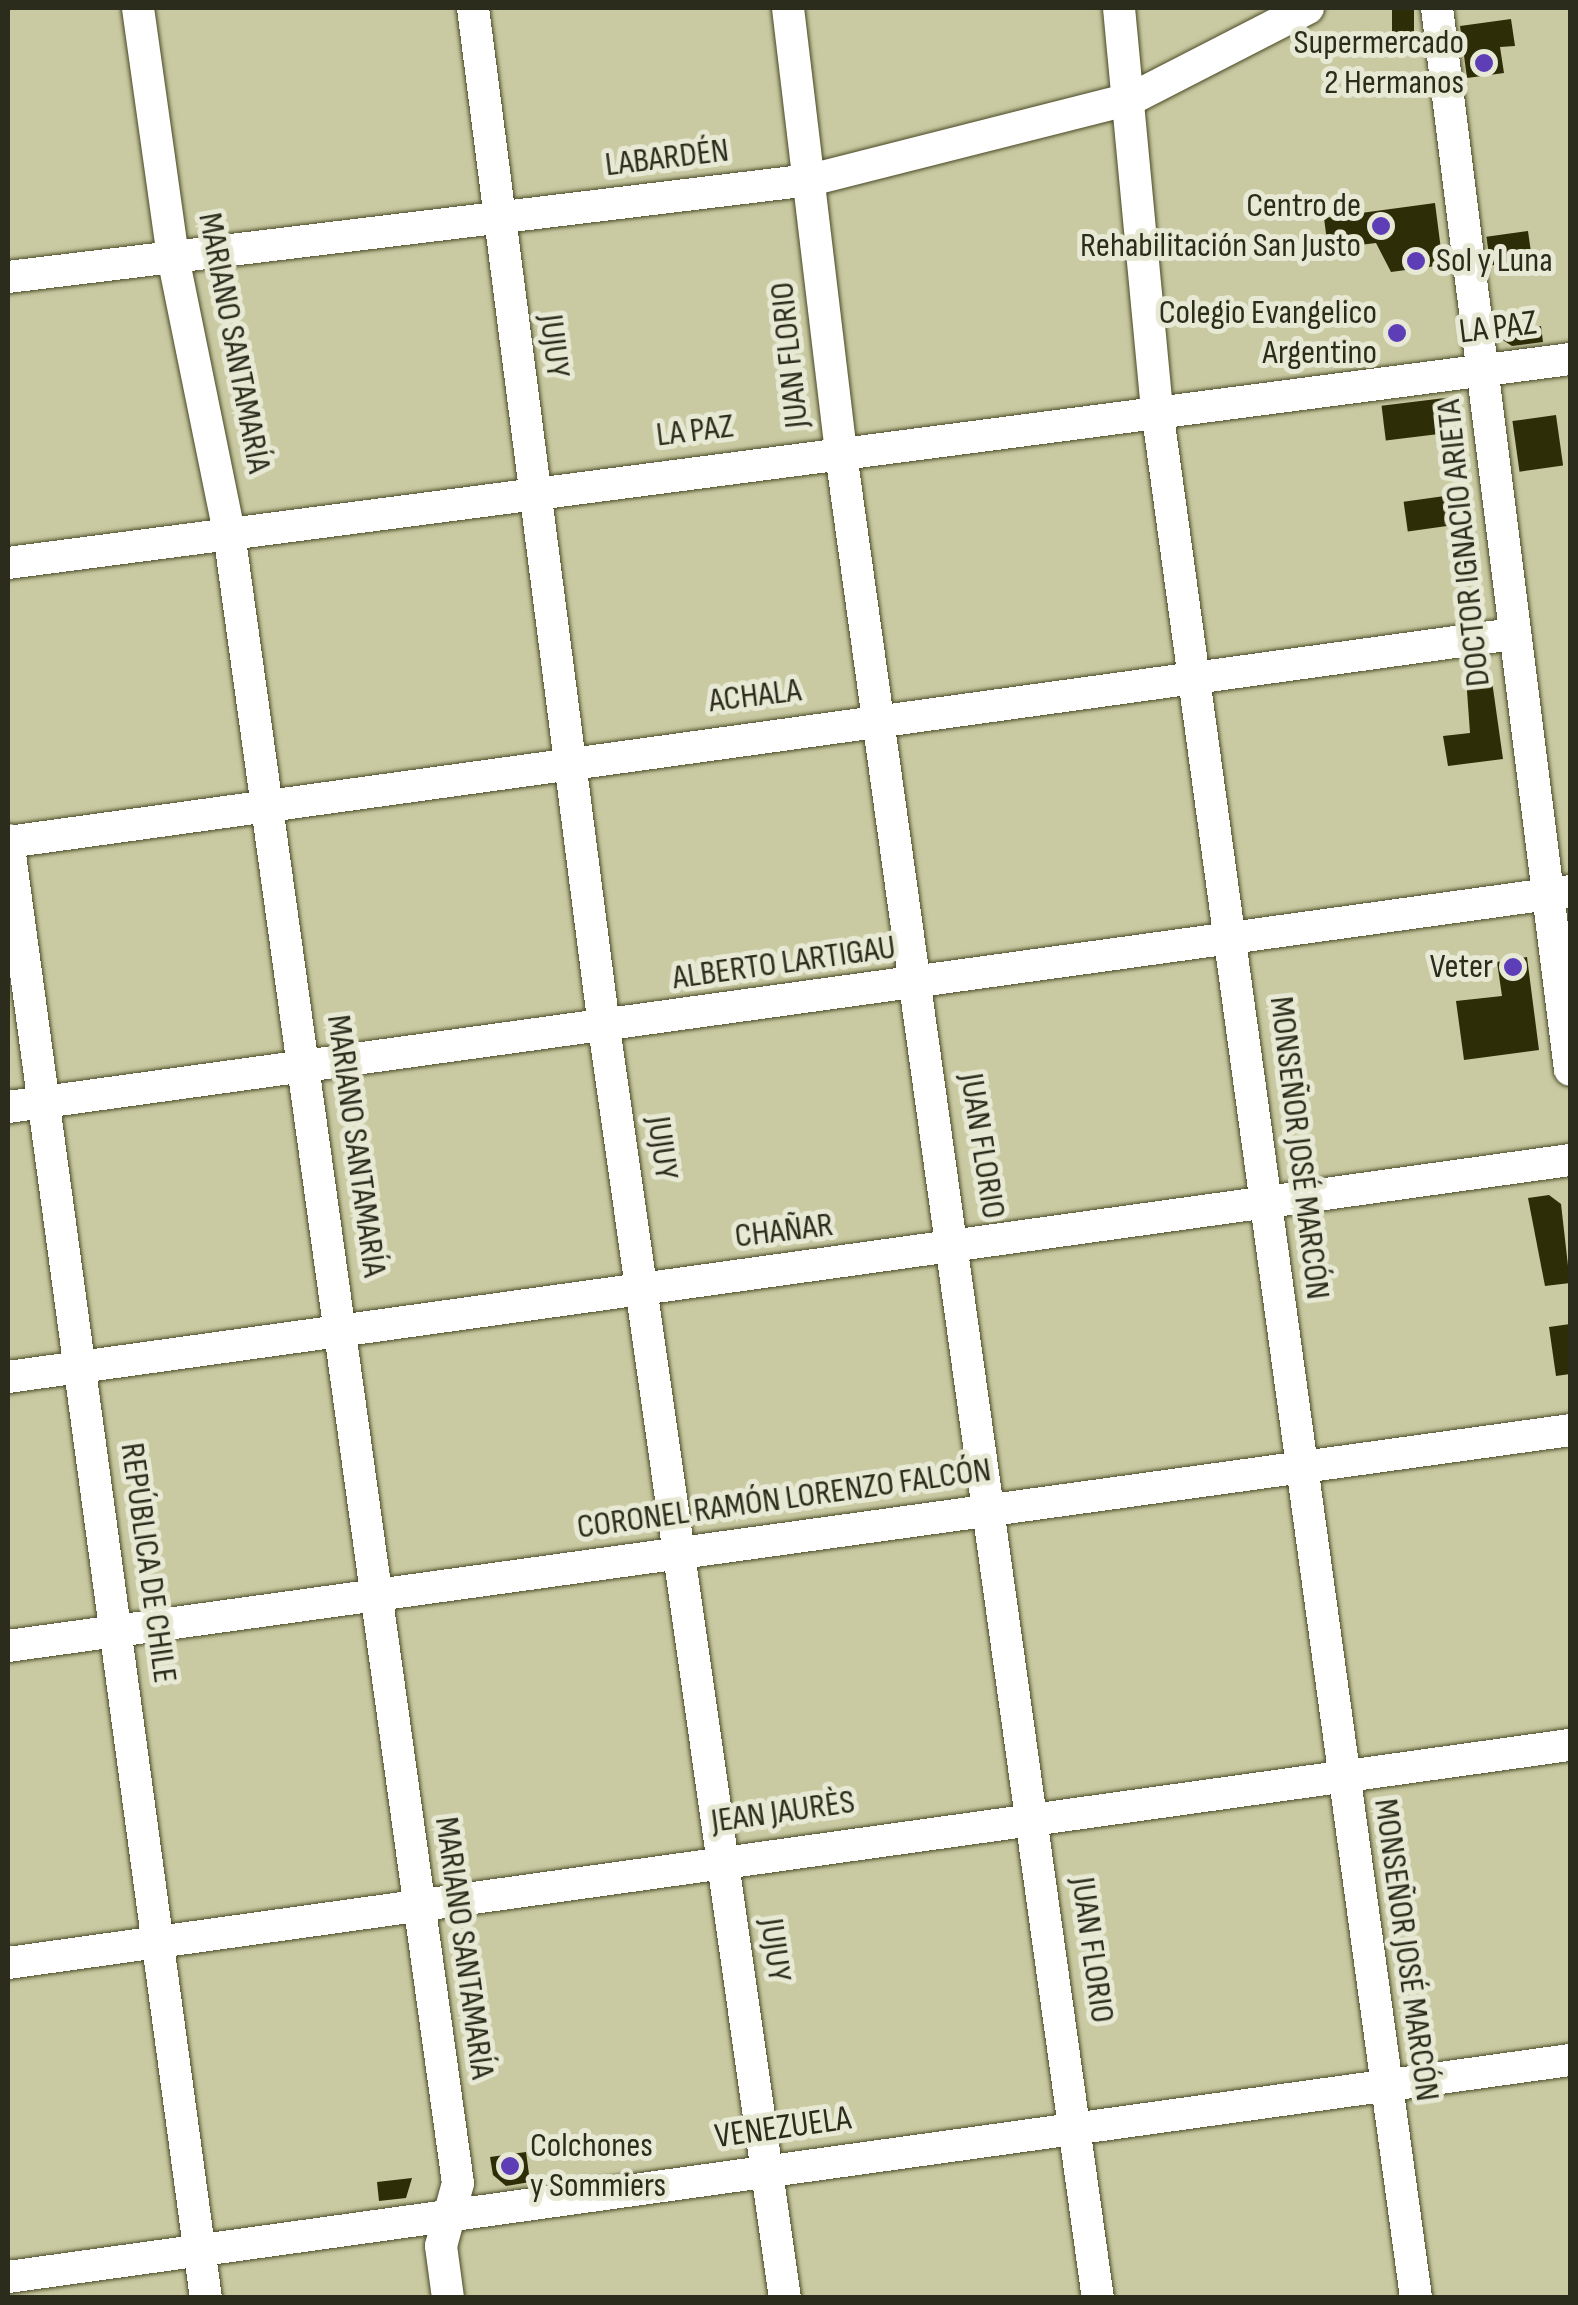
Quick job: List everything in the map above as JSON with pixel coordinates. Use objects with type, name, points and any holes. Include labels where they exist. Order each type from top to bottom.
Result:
[{"type":"street","name":"MARIANO SANTAMARÍA","points":[[138,8],[173,257],[230,533],[307,1071],[372,1596],[458,2183],[441,2246],[448,2298]]},
{"type":"street","name":"JUJUY","points":[[473,8],[532,492],[604,1028],[785,2298]]},
{"type":"street","name":"JUAN FLORIO","points":[[788,8],[841,454],[958,1250],[1098,2298]]},
{"type":"street","name":"MONSEÑOR JOSÉ MARCÓN","points":[[1119,8],[1131,99],[1157,409],[1232,942],[1340,1776],[1416,2298]]},
{"type":"street","name":"LABARDÉN","points":[[8,277],[810,180],[1131,99],[1308,8]]},
{"type":"street","name":"DOCTOR IGNACIO ARIETA","points":[[1437,8],[1485,370],[1513,634],[1559,892],[1570,1070]]},
{"type":"street","name":"LA PAZ","points":[[8,563],[1157,409],[1570,359]]},
{"type":"street","name":"ACHALA","points":[[8,841],[569,760],[1513,634]]},
{"type":"street","name":"REPÚBLICA DE CHILE","points":[[8,841],[119,1632],[206,2298]]},
{"type":"street","name":"ALBERTO LARTIGAU","points":[[8,1107],[307,1071],[1232,942],[1559,892]]},
{"type":"street","name":"CHAÑAR","points":[[8,1377],[641,1289],[958,1250],[1570,1160]]},
{"type":"street","name":"CORONEL RAMÓN LORENZO FALCÓN","points":[[8,1646],[1570,1430]]},
{"type":"street","name":"JEAN JAURÈS","points":[[8,1963],[418,1910],[722,1861],[1570,1745]]},
{"type":"street","name":"VENEZUELA","points":[[8,2277],[1570,2060]]},
{"type":"building","points":[[1392,8],[1414,8],[1414,42],[1392,42]]},
{"type":"building","points":[[1511,19],[1515,46],[1500,47],[1504,73],[1467,78],[1460,26]]},
{"type":"building","name":"Centro de Rehabilitación San Justo","points":[[1435,203],[1443,265],[1391,272],[1376,243],[1328,249],[1324,218]]},
{"type":"building","points":[[1528,231],[1532,260],[1490,266],[1486,237]]},
{"type":"building","points":[[1541,326],[1543,342],[1512,346],[1498,337]]},
{"type":"building","points":[[1453,397],[1457,432],[1386,441],[1382,406]]},
{"type":"building","points":[[1556,415],[1563,466],[1520,472],[1512,421]]},
{"type":"building","points":[[1466,493],[1470,523],[1408,531],[1404,502]]},
{"type":"building","points":[[1491,674],[1503,759],[1448,766],[1443,736],[1470,733],[1466,677]]},
{"type":"building","points":[[1527,957],[1539,1050],[1464,1060],[1456,1001],[1502,996],[1497,962]]},
{"type":"building","points":[[1549,1195],[1561,1204],[1570,1283],[1545,1286],[1528,1198]]},
{"type":"building","points":[[1570,1324],[1570,1374],[1556,1376],[1549,1327]]},
{"type":"building","name":"Colchones y Sommiers","points":[[526,2152],[530,2182],[506,2186],[493,2175],[490,2157]]},
{"type":"building","points":[[412,2178],[406,2198],[379,2201],[377,2182]]},
{"type":"place","name":"Supermercado 2 Hermanos","points":[[1484,63]]},
{"type":"place","name":"Centro de Rehabilitación San Justo","points":[[1381,226]]},
{"type":"place","name":"Sol y Luna","points":[[1416,261]]},
{"type":"place","name":"Colegio Evangelico Argentino","points":[[1397,333]]},
{"type":"place","name":"Veter","points":[[1513,967]]},
{"type":"place","name":"Colchones y Sommiers","points":[[510,2166]]}]
